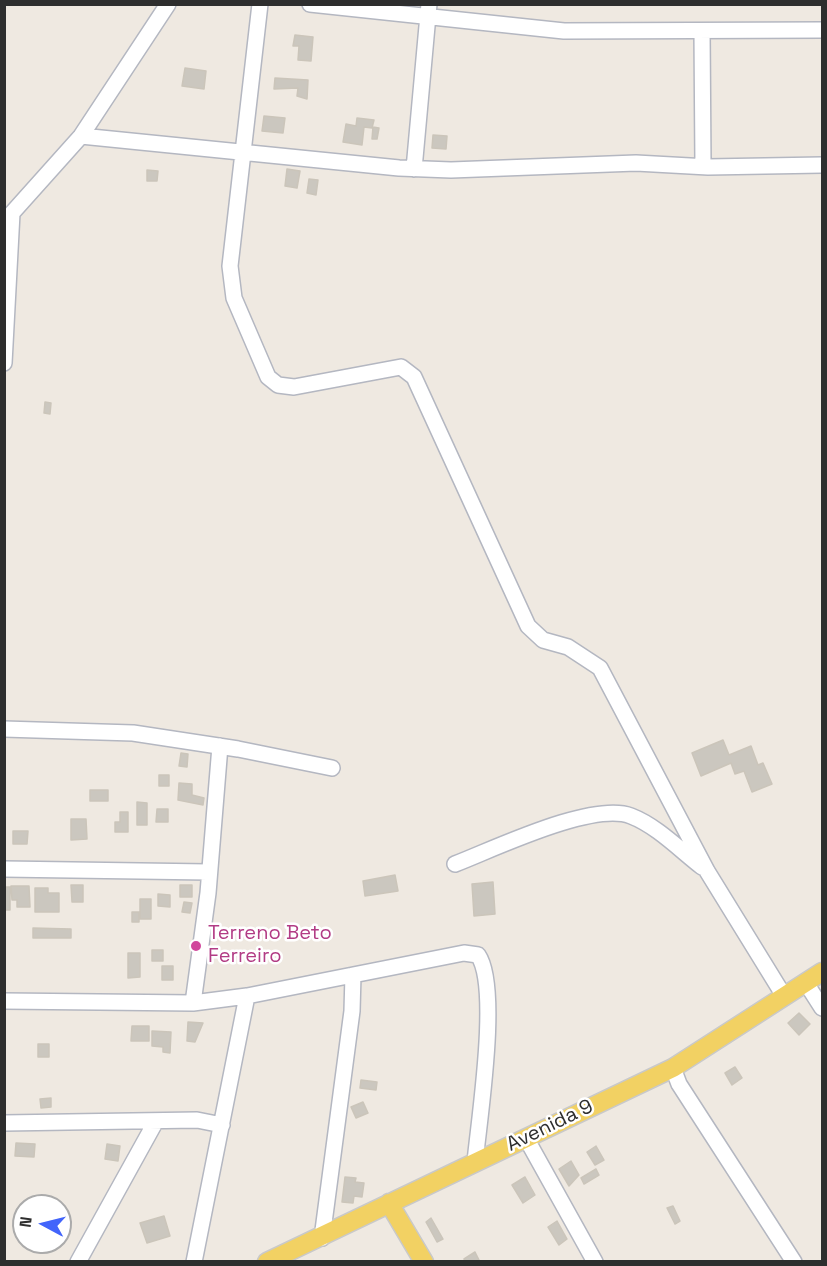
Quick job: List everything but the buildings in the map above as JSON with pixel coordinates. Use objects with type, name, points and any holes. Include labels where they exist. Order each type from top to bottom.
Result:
[{"type":"main road","name":"Avenida 9","points":[[267,1262],[322,1238],[390,1203],[673,1068],[822,972]]},
{"type":"main road","points":[[390,1203],[424,1262]]},
{"type":"street","points":[[4,363],[8,217],[81,136],[168,4]]},
{"type":"street","points":[[261,4],[230,266],[234,298],[268,377],[278,385],[294,387],[401,368],[414,377],[528,627],[543,640],[568,647],[600,668],[706,871],[784,996]]},
{"type":"street","points":[[310,4],[429,12],[564,32],[822,30]]},
{"type":"street","points":[[414,169],[429,12]]},
{"type":"street","points":[[702,31],[703,166]]},
{"type":"street","points":[[81,136],[414,169],[636,163],[703,166],[822,165]]},
{"type":"street","points":[[4,729],[133,732],[332,768]]},
{"type":"street","points":[[193,1003],[220,746]]},
{"type":"street","points":[[455,864],[580,817],[603,812],[628,815],[645,822],[706,871]]},
{"type":"street","points":[[4,869],[208,872]]},
{"type":"street","points":[[4,1001],[193,1003],[247,996],[464,953],[478,955],[485,965],[488,1015],[475,1162]]},
{"type":"street","points":[[322,1238],[352,1011],[353,975]]},
{"type":"street","points":[[806,983],[822,1008]]},
{"type":"street","points":[[194,1262],[247,996]]},
{"type":"street","points":[[673,1068],[680,1084],[794,1262]]},
{"type":"street","points":[[4,1123],[197,1120],[222,1125]]},
{"type":"street","points":[[78,1262],[156,1121]]},
{"type":"street","points":[[525,1138],[596,1262]]},
{"type":"place","name":"Terreno Beto Ferreiro","points":[[196,946]]}]
